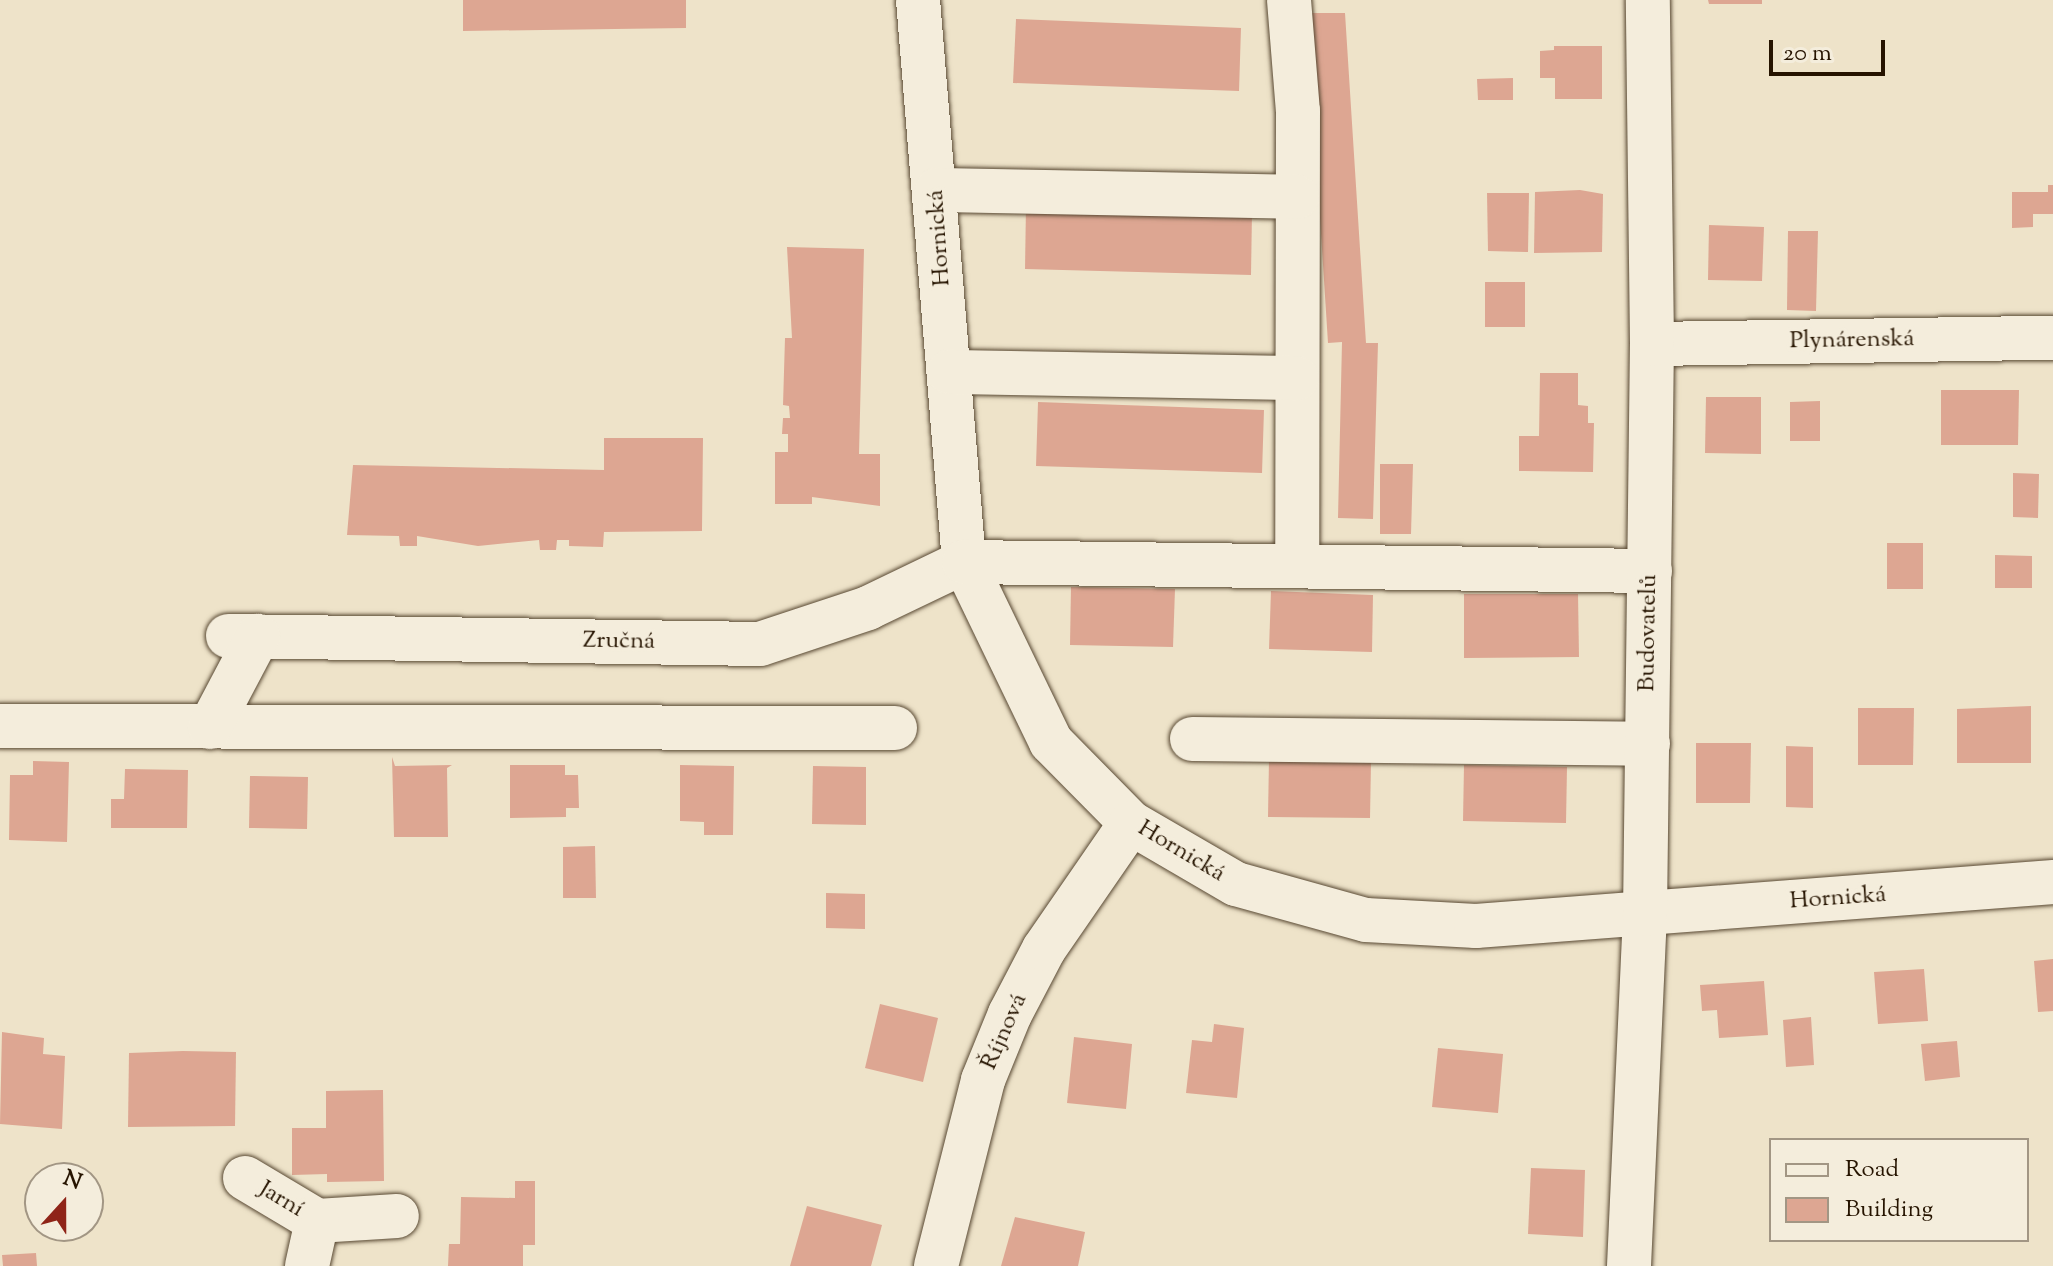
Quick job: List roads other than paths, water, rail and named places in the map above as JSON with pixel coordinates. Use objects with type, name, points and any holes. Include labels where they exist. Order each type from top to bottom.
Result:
[{"type":"street","name":"Hornická","points":[[918,0],[937,190],[964,562],[1051,742],[1131,823],[1236,884],[1366,920],[1476,926],[2053,882]]},
{"type":"street","points":[[1289,0],[1298,111],[1297,566]]},
{"type":"street","name":"Budovatelů","points":[[1629,1266],[1645,914],[1648,744],[1652,344],[1648,0]]},
{"type":"street","points":[[937,190],[1297,197]]},
{"type":"street","name":"Plynárenská","points":[[1652,344],[2053,338]]},
{"type":"street","points":[[949,372],[1297,378]]},
{"type":"street","points":[[964,562],[1650,571]]},
{"type":"street","name":"Zručná","points":[[210,727],[243,636],[760,644],[868,608],[964,562]]},
{"type":"street","points":[[0,726],[895,728]]},
{"type":"street","points":[[1192,739],[1648,744]]},
{"type":"street","name":"Říjnová","points":[[936,1266],[983,1080],[1010,1014],[1044,949],[1131,823]]},
{"type":"street","name":"Jarní","points":[[245,1178],[317,1221],[397,1216]]},
{"type":"street","name":"Jarní","points":[[307,1266],[317,1221]]}]
